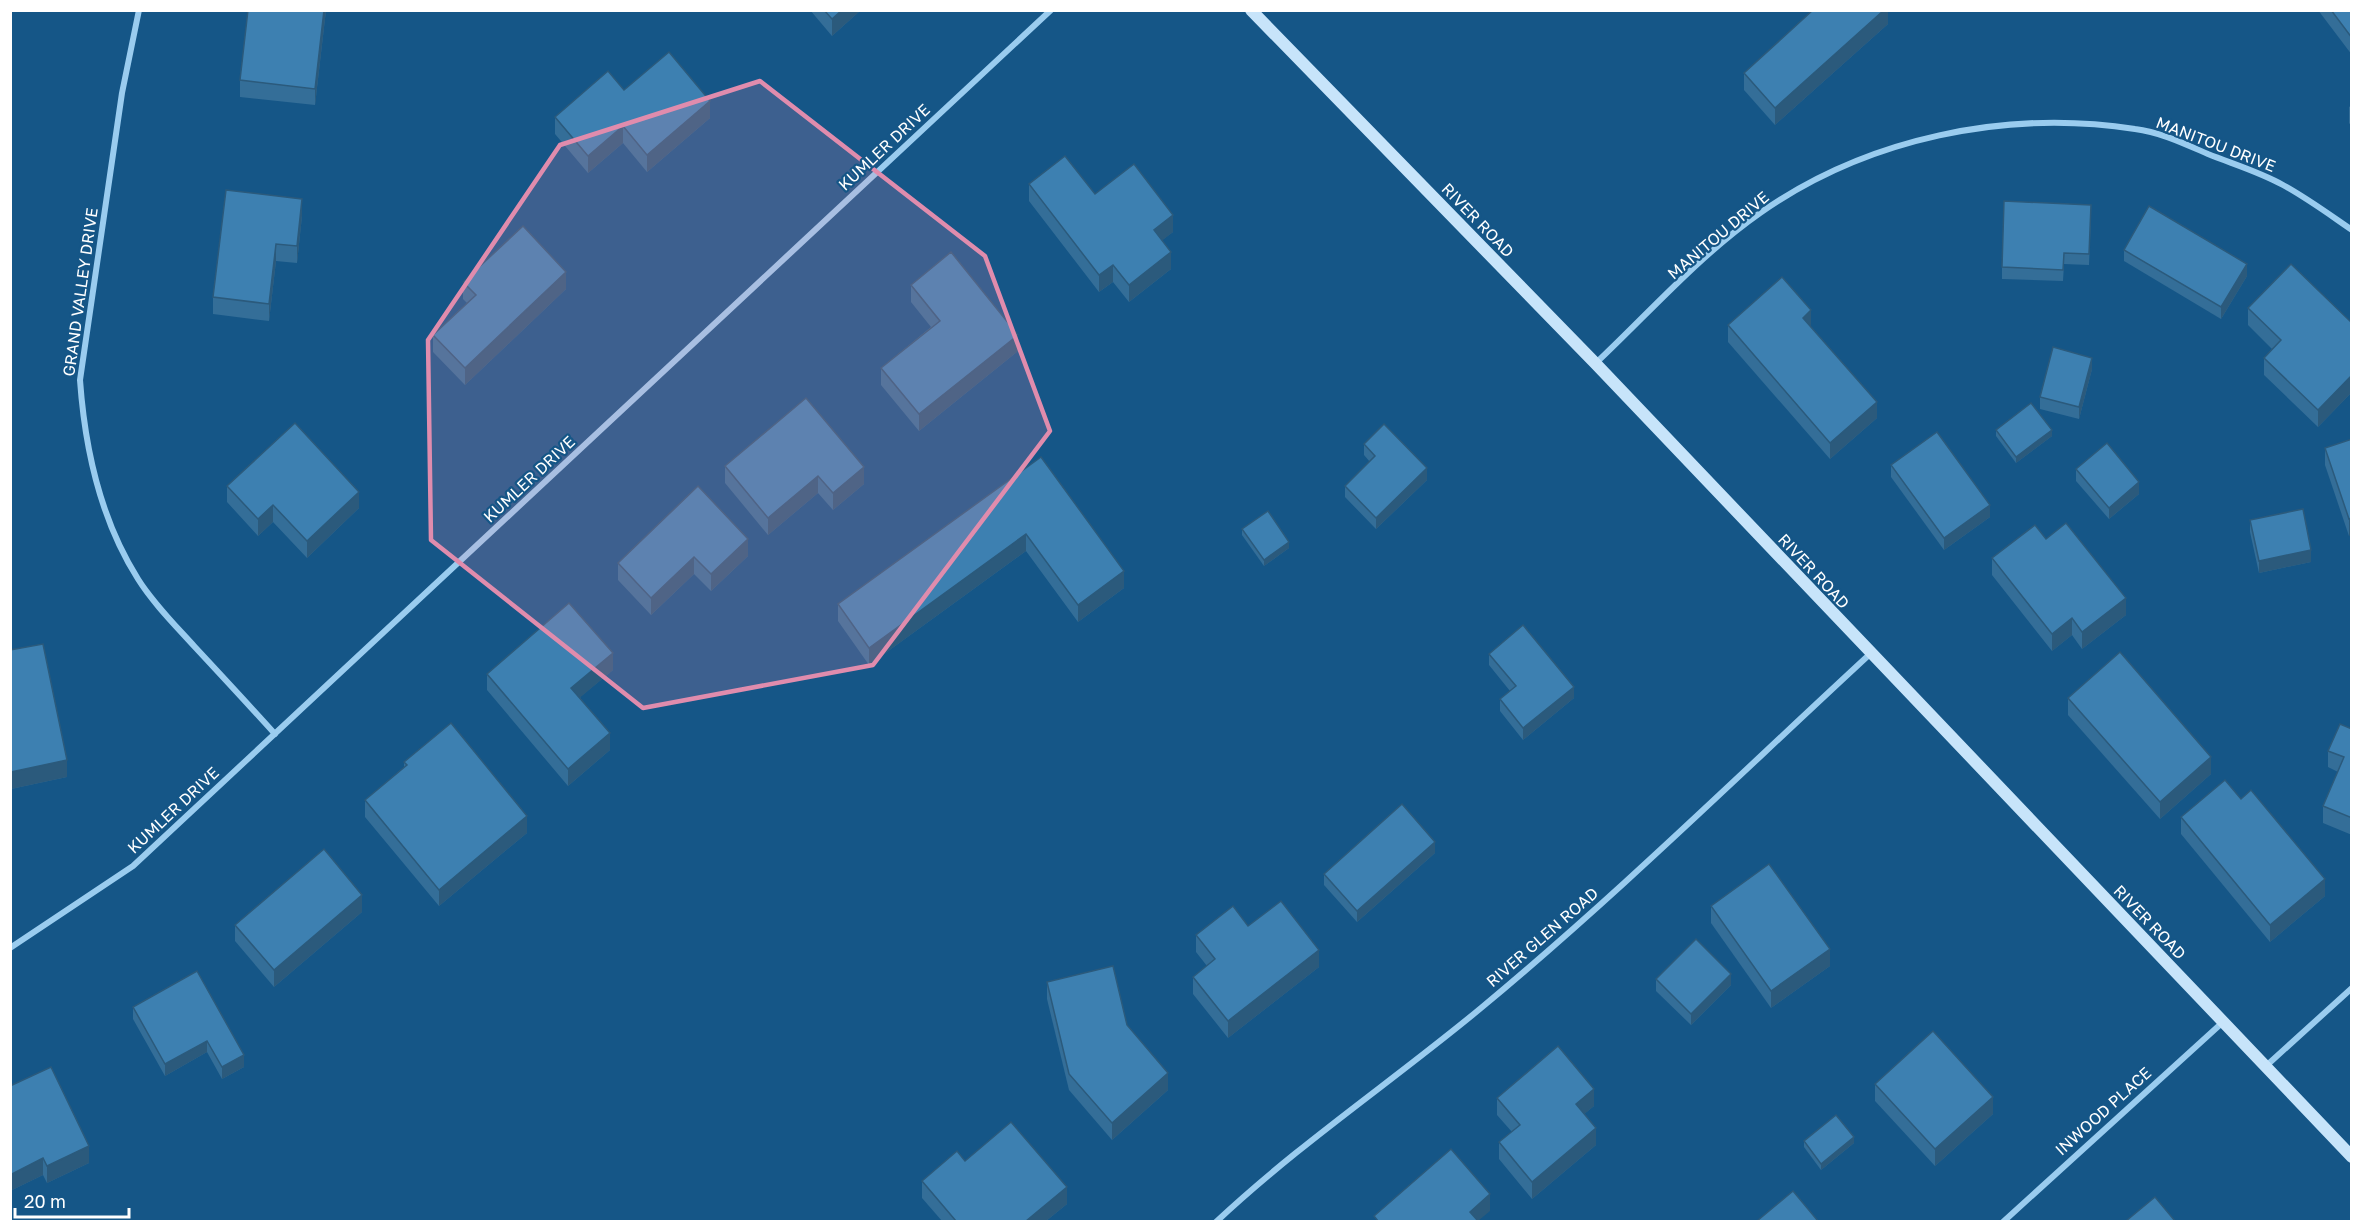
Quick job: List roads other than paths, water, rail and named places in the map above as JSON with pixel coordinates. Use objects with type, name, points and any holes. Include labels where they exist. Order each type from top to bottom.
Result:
[{"type":"street","name":"GRAND VALLEY DRIVE","points":[[139,10],[122,93],[80,380],[83,424],[99,497],[115,537],[139,581],[275,734]]},
{"type":"street","name":"KUMLER DRIVE","points":[[10,948],[133,866],[1051,10]]},
{"type":"street","name":"RIVER ROAD","points":[[1251,10],[1596,364],[2352,1157]]},
{"type":"street","name":"MANITOU DRIVE","points":[[1596,364],[1705,259],[1759,214],[1807,184],[1870,155],[1944,133],[2015,123],[2067,122],[2137,129],[2176,140],[2282,185],[2352,230]]},
{"type":"street","name":"RIVER GLEN ROAD","points":[[1216,1221],[1318,1133],[1479,1010],[1571,931],[1870,654]]},
{"type":"street","points":[[2266,1066],[2352,988]]},
{"type":"street","name":"INWOOD PLACE","points":[[2003,1221],[2223,1022]]}]
